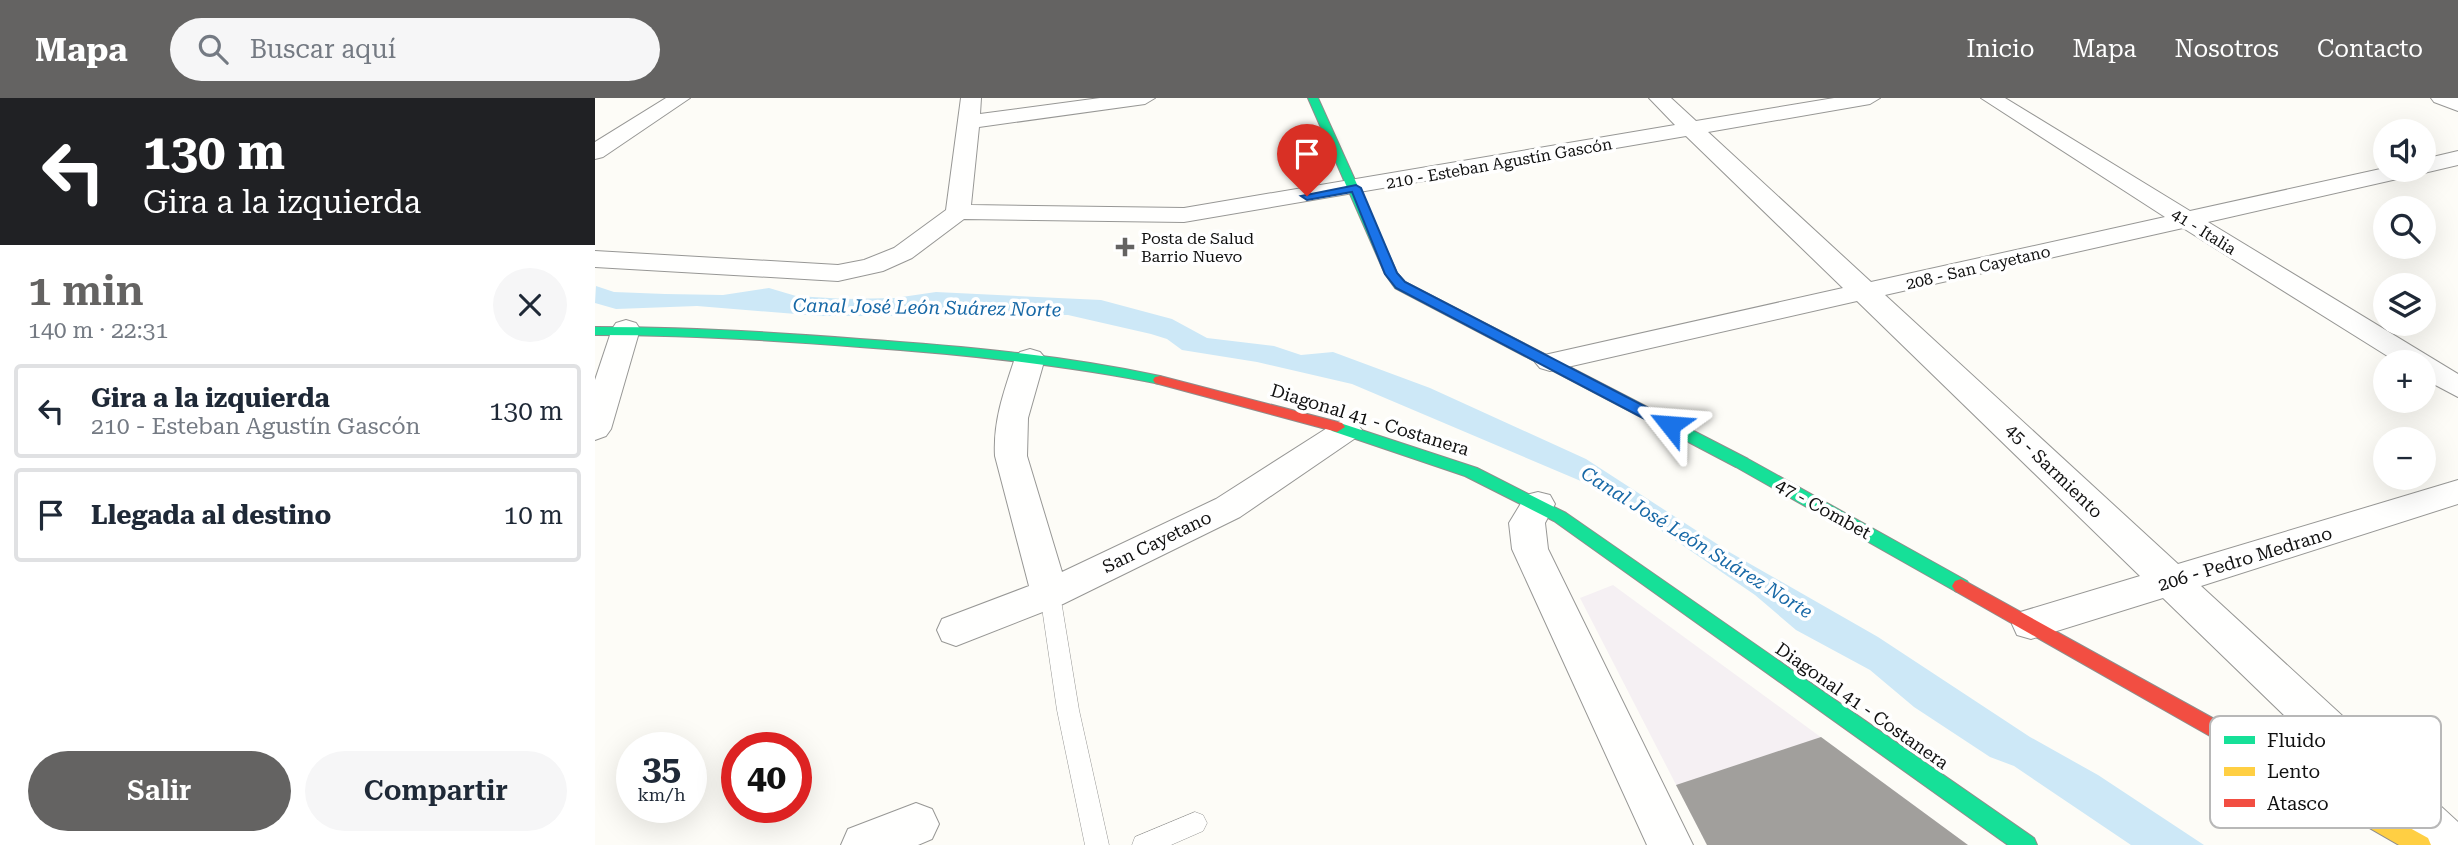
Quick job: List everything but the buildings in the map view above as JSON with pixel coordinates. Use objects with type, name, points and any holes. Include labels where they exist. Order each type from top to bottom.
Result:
[{"type":"street","points":[[595,152],[680,98]]},
{"type":"street","points":[[595,259],[838,273],[870,268],[902,255],[934,235],[958,212],[971,98]]},
{"type":"street","points":[[970,122],[1145,98]]},
{"type":"street","name":"47 - Combet","points":[[1313,98],[1356,188],[1391,274],[1400,285],[1742,463],[2210,726]]},
{"type":"street","name":"45 - Sarmiento","points":[[1659,98],[2313,716]]},
{"type":"street","name":"210 - Esteban Agustín Gascón","points":[[958,212],[1172,217],[1356,188],[1870,98]]},
{"type":"street","name":"41 - Italia","points":[[1991,98],[2397,350]]},
{"type":"street","points":[[2441,98],[2458,105]]},
{"type":"street","points":[[2436,163],[2458,158]]},
{"type":"street","name":"208 - San Cayetano","points":[[1550,362],[2373,178]]},
{"type":"street","points":[[595,429],[626,329]]},
{"type":"street","name":"Diagonal 41 - Costanera","points":[[595,331],[694,330],[1030,358],[1102,367],[1189,386],[1346,430],[1471,472],[1538,504],[2026,845]]},
{"type":"street","points":[[1030,358],[1011,415],[1008,434],[1011,456],[1050,594]]},
{"type":"street","points":[[2436,373],[2458,387]]},
{"type":"street","name":"San Cayetano","points":[[957,630],[1050,594],[1228,508],[1346,430]]},
{"type":"street","name":"206 - Pedro Medrano","points":[[2031,624],[2458,492]]},
{"type":"street","points":[[1538,504],[1527,523],[1530,549],[1670,845]]},
{"type":"street","points":[[865,845],[916,824]]},
{"type":"street","name":"47 - Combet","points":[[2390,828],[2420,845]]},
{"type":"street","name":"45 - Sarmiento","points":[[2431,828],[2449,845]]},
{"type":"lane","points":[[1050,594],[1068,710],[1097,845]]},
{"type":"lane","points":[[1143,845],[1195,822]]},
{"type":"shaded area","points":[[1613,585],[1968,845],[1707,845],[1580,598]]},
{"type":"water","name":"Canal José León Suárez Norte","points":[[596,286],[614,292],[665,294],[723,295],[769,288],[796,296],[846,299],[895,298],[936,292],[1101,300],[1172,319],[1207,338],[1274,346],[1301,355],[1333,352],[1430,388],[1586,459],[1731,553],[1878,637],[2030,737],[2098,775],[2204,845],[2131,845],[2014,766],[1990,757],[1914,707],[1870,670],[1796,630],[1755,595],[1602,490],[1352,384],[1257,362],[1182,350],[1167,339],[1151,334],[1068,315],[821,316],[697,306],[616,309],[595,303]]},
{"type":"traffic: fast","points":[[1313,98],[1391,274],[1400,285],[1742,463],[1961,586]]},
{"type":"traffic: fast","points":[[595,331],[735,335],[947,350],[1054,361],[1160,380]]},
{"type":"traffic: fast","points":[[1337,427],[1471,472],[1560,517],[2026,845]]},
{"type":"traffic: slow","points":[[2390,828],[2420,845]]},
{"type":"traffic: jam","points":[[1160,380],[1337,427]]},
{"type":"traffic: jam","points":[[1961,586],[2210,726]]},
{"type":"place","name":"Posta de Salud Barrio Nuevo","points":[[1125,247]]},
{"type":"route","points":[[1307,196],[1356,188],[1391,274],[1400,285],[1670,425]]}]
